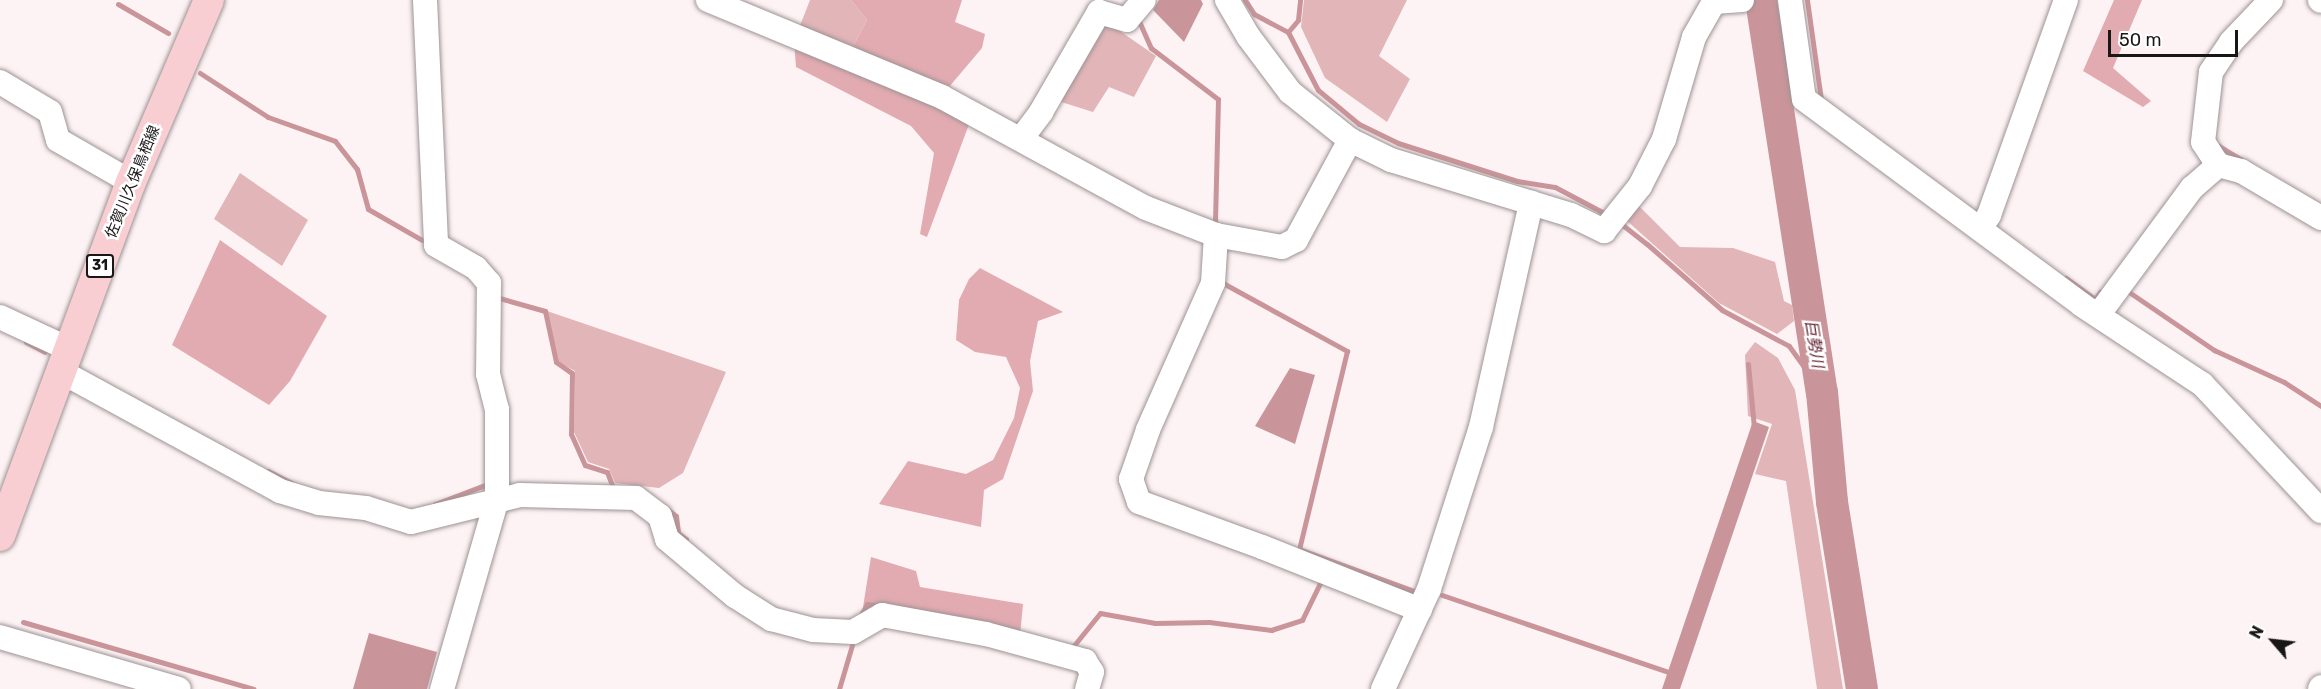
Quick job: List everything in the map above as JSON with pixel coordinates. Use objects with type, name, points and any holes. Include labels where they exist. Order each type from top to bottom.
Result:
[{"type":"main road","name":"佐賀川久保鳥栖線","points":[[0,536],[131,183],[209,0]]},
{"type":"street","points":[[425,0],[436,245],[476,268],[489,283],[488,374],[497,409],[497,498],[442,689]]},
{"type":"street","points":[[708,0],[942,96],[1146,208],[1216,235],[1282,247],[1296,240],[1350,140]]},
{"type":"street","points":[[1021,139],[1041,112],[1099,12],[1127,20],[1144,0]]},
{"type":"street","points":[[1227,0],[1248,36],[1290,92],[1350,140],[1391,160],[1571,215],[1604,231],[1640,186],[1664,139],[1694,37],[1713,1],[1740,0]]},
{"type":"street","points":[[1790,0],[1804,99],[2082,305],[2099,314],[2202,384],[2321,511]]},
{"type":"street","points":[[1980,230],[1989,215],[2066,0]]},
{"type":"street","points":[[2271,0],[2231,42],[2211,72],[2203,142],[2218,165],[2241,171],[2321,218]]},
{"type":"street","points":[[0,82],[50,112],[58,140],[131,183]]},
{"type":"street","points":[[2099,314],[2192,189],[2218,165]]},
{"type":"street","points":[[1383,689],[1420,610],[1481,427],[1531,203]]},
{"type":"street","points":[[1216,235],[1213,284],[1148,430],[1131,479],[1139,502],[1262,547],[1420,610]]},
{"type":"street","points":[[0,317],[64,360],[280,491],[319,503],[366,508],[411,522],[497,498],[520,495],[636,498],[660,516],[667,539],[735,596],[771,619],[813,630],[852,632],[882,615],[986,634],[1085,661],[1092,672],[1087,689]]},
{"type":"street","points":[[0,637],[179,689]]},
{"type":"shaded area","points":[[810,0],[851,0],[867,20],[845,62],[794,41]]},
{"type":"shaded area","points":[[851,0],[962,0],[955,22],[985,34],[982,48],[938,100],[971,119],[927,237],[920,234],[934,153],[911,126],[796,67],[794,41],[845,62],[867,20]]},
{"type":"shaded area","points":[[1159,0],[1201,0],[1203,4],[1184,42],[1153,10]]},
{"type":"shaded area","points":[[1304,0],[1407,0],[1379,56],[1410,79],[1387,122],[1325,78],[1301,27]]},
{"type":"shaded area","points":[[2114,0],[2142,0],[2113,68],[2151,101],[2143,107],[2083,71]]},
{"type":"shaded area","points":[[1101,18],[1156,56],[1134,97],[1109,87],[1093,112],[1055,100]]},
{"type":"shaded area","points":[[240,173],[308,220],[282,266],[214,219]]},
{"type":"shaded area","points":[[1637,204],[1680,247],[1733,248],[1775,262],[1784,301],[1792,305],[1794,321],[1777,334],[1719,303],[1626,220]]},
{"type":"shaded area","points":[[220,240],[327,316],[290,381],[269,405],[172,345]]},
{"type":"shaded area","points":[[980,268],[1063,312],[1038,321],[1030,361],[1033,391],[1003,479],[984,490],[981,527],[879,504],[908,461],[966,474],[993,460],[1014,418],[1020,388],[1006,357],[975,352],[956,340],[959,300],[969,279]]},
{"type":"shaded area","points":[[547,311],[726,372],[683,473],[659,488],[615,483],[609,469],[588,462],[574,432],[575,371],[558,362]]},
{"type":"shaded area","points":[[1755,342],[1778,358],[1795,390],[1843,689],[1817,689],[1786,481],[1755,474],[1772,424],[1748,416],[1745,355]]},
{"type":"shaded area","points":[[1290,368],[1315,375],[1295,444],[1255,426]]},
{"type":"shaded area","points":[[1753,421],[1769,427],[1680,689],[1662,689]]},
{"type":"shaded area","points":[[871,557],[916,571],[920,587],[1023,604],[1020,636],[863,607]]},
{"type":"shaded area","points":[[369,633],[437,652],[427,689],[353,689]]},
{"type":"waterway","points":[[1245,0],[1254,14],[1288,32],[1318,90],[1359,124],[1398,143],[1517,181],[1555,187],[1610,216]]},
{"type":"waterway","points":[[1288,32],[1298,20],[1300,0]]},
{"type":"waterway","name":"巨勢川","points":[[1761,0],[1822,392],[1832,502],[1862,689]]},
{"type":"waterway","points":[[1807,0],[1821,99]]},
{"type":"waterway","points":[[118,4],[168,33]]},
{"type":"waterway","points":[[1138,19],[1151,48],[1218,99],[1215,223]]},
{"type":"waterway","points":[[200,73],[268,117],[335,141],[357,169],[368,209],[422,240]]},
{"type":"waterway","points":[[2217,145],[2242,160]]},
{"type":"waterway","points":[[1620,223],[1722,310],[1789,346],[1822,392]]},
{"type":"waterway","points":[[2066,278],[2095,299],[2100,292]]},
{"type":"waterway","points":[[1221,282],[1347,351],[1299,549],[1414,591]]},
{"type":"waterway","points":[[2126,290],[2214,350],[2284,382],[2321,406]]},
{"type":"waterway","points":[[496,297],[545,311],[556,362],[572,373],[571,434],[585,465],[607,472],[613,488]]},
{"type":"waterway","points":[[26,342],[45,352]]},
{"type":"waterway","points":[[1748,364],[1754,428]]},
{"type":"waterway","points":[[268,471],[292,483]]},
{"type":"waterway","points":[[435,504],[485,485]]},
{"type":"waterway","points":[[667,509],[676,516],[678,533],[686,539]]},
{"type":"waterway","points":[[1068,648],[1071,649],[1100,613],[1155,623],[1209,622],[1271,630],[1302,620],[1321,581]]},
{"type":"waterway","points":[[1442,595],[1674,674]]},
{"type":"waterway","points":[[859,618],[867,604],[881,606]]},
{"type":"waterway","points":[[23,622],[253,689]]},
{"type":"waterway","points":[[839,689],[852,645]]}]
